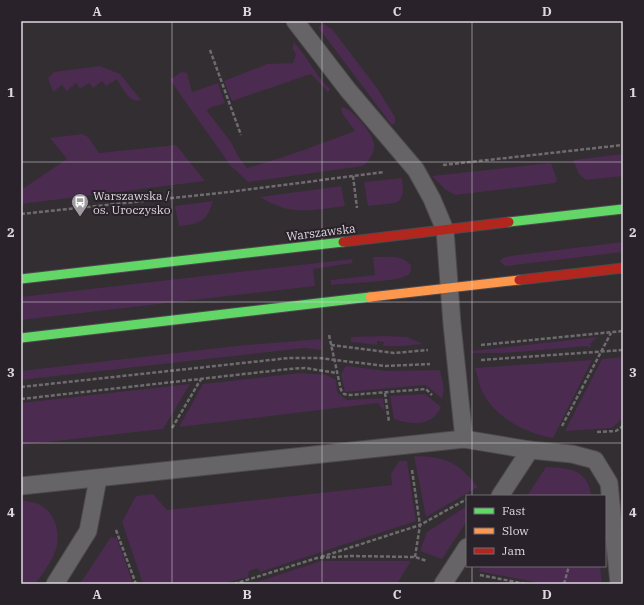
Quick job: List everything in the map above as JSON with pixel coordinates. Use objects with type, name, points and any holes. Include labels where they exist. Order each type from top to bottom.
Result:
[{"type":"main road","name":"Warszawska","points":[[21,279],[623,209]]},
{"type":"main road","points":[[21,338],[623,268]]},
{"type":"lane","points":[[295,21],[348,90],[414,168],[432,199],[445,230],[464,439]]},
{"type":"lane","points":[[21,486],[464,439],[530,450],[572,454],[594,460],[609,483],[619,584]]},
{"type":"lane","points":[[501,495],[530,450]]},
{"type":"lane","points":[[55,584],[88,531],[98,479]]},
{"type":"lane","points":[[443,584],[466,549]]},
{"type":"path","points":[[210,50],[242,135]]},
{"type":"path","points":[[21,214],[229,192],[414,168],[623,145]]},
{"type":"path","points":[[354,176],[357,208]]},
{"type":"path","points":[[549,452],[611,333]]},
{"type":"path","points":[[329,335],[341,390],[346,395],[426,390],[463,421]]},
{"type":"path","points":[[21,387],[260,360],[303,357],[385,366],[457,362],[495,358],[600,353],[623,350]]},
{"type":"path","points":[[21,399],[300,368],[337,373]]},
{"type":"path","points":[[172,428],[201,378]]},
{"type":"path","points":[[408,444],[420,525],[415,556]]},
{"type":"path","points":[[234,584],[420,525],[466,500]]},
{"type":"path","points":[[317,558],[351,556],[415,556],[452,570],[526,584]]},
{"type":"path","points":[[564,584],[569,567]]},
{"type":"shaded area","points":[[324,24],[332,29],[377,88],[395,117],[395,124],[391,124],[318,27]]},
{"type":"shaded area","points":[[294,42],[320,78],[330,88],[328,92],[311,74],[232,101],[224,81],[267,64],[293,63],[296,54],[292,48]]},
{"type":"shaded area","points":[[100,66],[120,74],[141,100],[133,100],[129,97],[117,79],[106,86],[102,81],[93,88],[89,83],[80,89],[76,83],[67,91],[62,85],[53,92],[48,78],[54,72]]},
{"type":"shaded area","points":[[181,72],[187,73],[192,92],[218,83],[225,103],[209,108],[207,111],[231,142],[239,158],[247,168],[355,131],[342,113],[341,108],[343,107],[357,117],[370,134],[374,144],[373,154],[363,166],[248,182],[230,165],[170,80]]},
{"type":"shaded area","points":[[82,134],[88,137],[99,153],[176,145],[205,181],[21,204],[21,190],[67,159],[50,138]]},
{"type":"shaded area","points":[[623,154],[623,176],[586,180],[579,174],[573,160]]},
{"type":"shaded area","points":[[551,163],[557,179],[555,183],[455,195],[446,190],[432,176]]},
{"type":"shaded area","points":[[402,178],[403,193],[400,200],[395,203],[368,206],[364,182]]},
{"type":"shaded area","points":[[341,186],[345,206],[311,210],[292,210],[271,203],[260,197]]},
{"type":"shaded area","points":[[213,201],[205,218],[201,221],[179,226],[175,206]]},
{"type":"shaded area","points":[[623,242],[623,252],[505,266],[500,261],[503,258],[510,256]]},
{"type":"shaded area","points":[[373,257],[394,257],[403,259],[411,265],[410,272],[406,276],[392,280],[331,285],[331,280],[375,275]]},
{"type":"shaded area","points":[[352,259],[353,263],[313,269],[315,286],[21,320],[21,297]]},
{"type":"shaded area","points":[[351,337],[407,337],[423,344],[383,346],[384,342],[377,341],[377,345],[351,342]]},
{"type":"shaded area","points":[[597,337],[590,344],[591,347],[589,348],[588,346],[505,353],[472,353],[471,351]]},
{"type":"shaded area","points":[[321,339],[321,350],[304,348],[21,380],[21,371],[236,346]]},
{"type":"shaded area","points":[[623,357],[623,418],[612,428],[565,431],[602,359]]},
{"type":"shaded area","points":[[592,360],[553,438],[532,433],[523,429],[513,424],[497,411],[482,392],[475,368]]},
{"type":"shaded area","points":[[346,366],[388,371],[440,370],[444,389],[442,399],[426,385],[345,392],[341,374]]},
{"type":"shaded area","points":[[300,373],[326,375],[336,380],[337,392],[347,400],[383,398],[385,412],[378,403],[179,427],[203,384]]},
{"type":"shaded area","points":[[190,384],[163,429],[21,445],[21,403]]},
{"type":"shaded area","points":[[425,394],[441,407],[437,414],[421,423],[394,419],[390,396]]},
{"type":"shaded area","points":[[414,456],[435,458],[451,462],[464,472],[478,487],[426,517]]},
{"type":"shaded area","points":[[399,461],[407,461],[416,521],[260,572],[257,568],[249,571],[248,577],[222,584],[143,584],[122,522],[136,496],[153,494],[167,510],[392,485],[391,474]]},
{"type":"shaded area","points":[[546,467],[570,469],[582,475],[586,480],[591,495],[528,495]]},
{"type":"shaded area","points":[[23,500],[38,504],[50,513],[54,519],[57,533],[58,541],[54,555],[35,584],[21,584],[21,501]]},
{"type":"shaded area","points":[[466,507],[466,523],[442,559],[420,551],[427,532]]},
{"type":"shaded area","points":[[111,537],[117,538],[133,584],[80,584]]},
{"type":"shaded area","points":[[321,561],[411,561],[397,584],[251,584]]},
{"type":"shaded area","points":[[481,567],[600,567],[602,584],[545,584],[478,571]]},
{"type":"traffic: fast","points":[[509,222],[623,209]]},
{"type":"traffic: fast","points":[[21,279],[343,242]]},
{"type":"traffic: fast","points":[[21,338],[370,297]]},
{"type":"traffic: slow","points":[[370,297],[519,280]]},
{"type":"traffic: jam","points":[[343,242],[509,222]]},
{"type":"traffic: jam","points":[[519,280],[623,268]]},
{"type":"place","name":"Warszawska / os. Uroczysko","points":[[80,217]]}]
